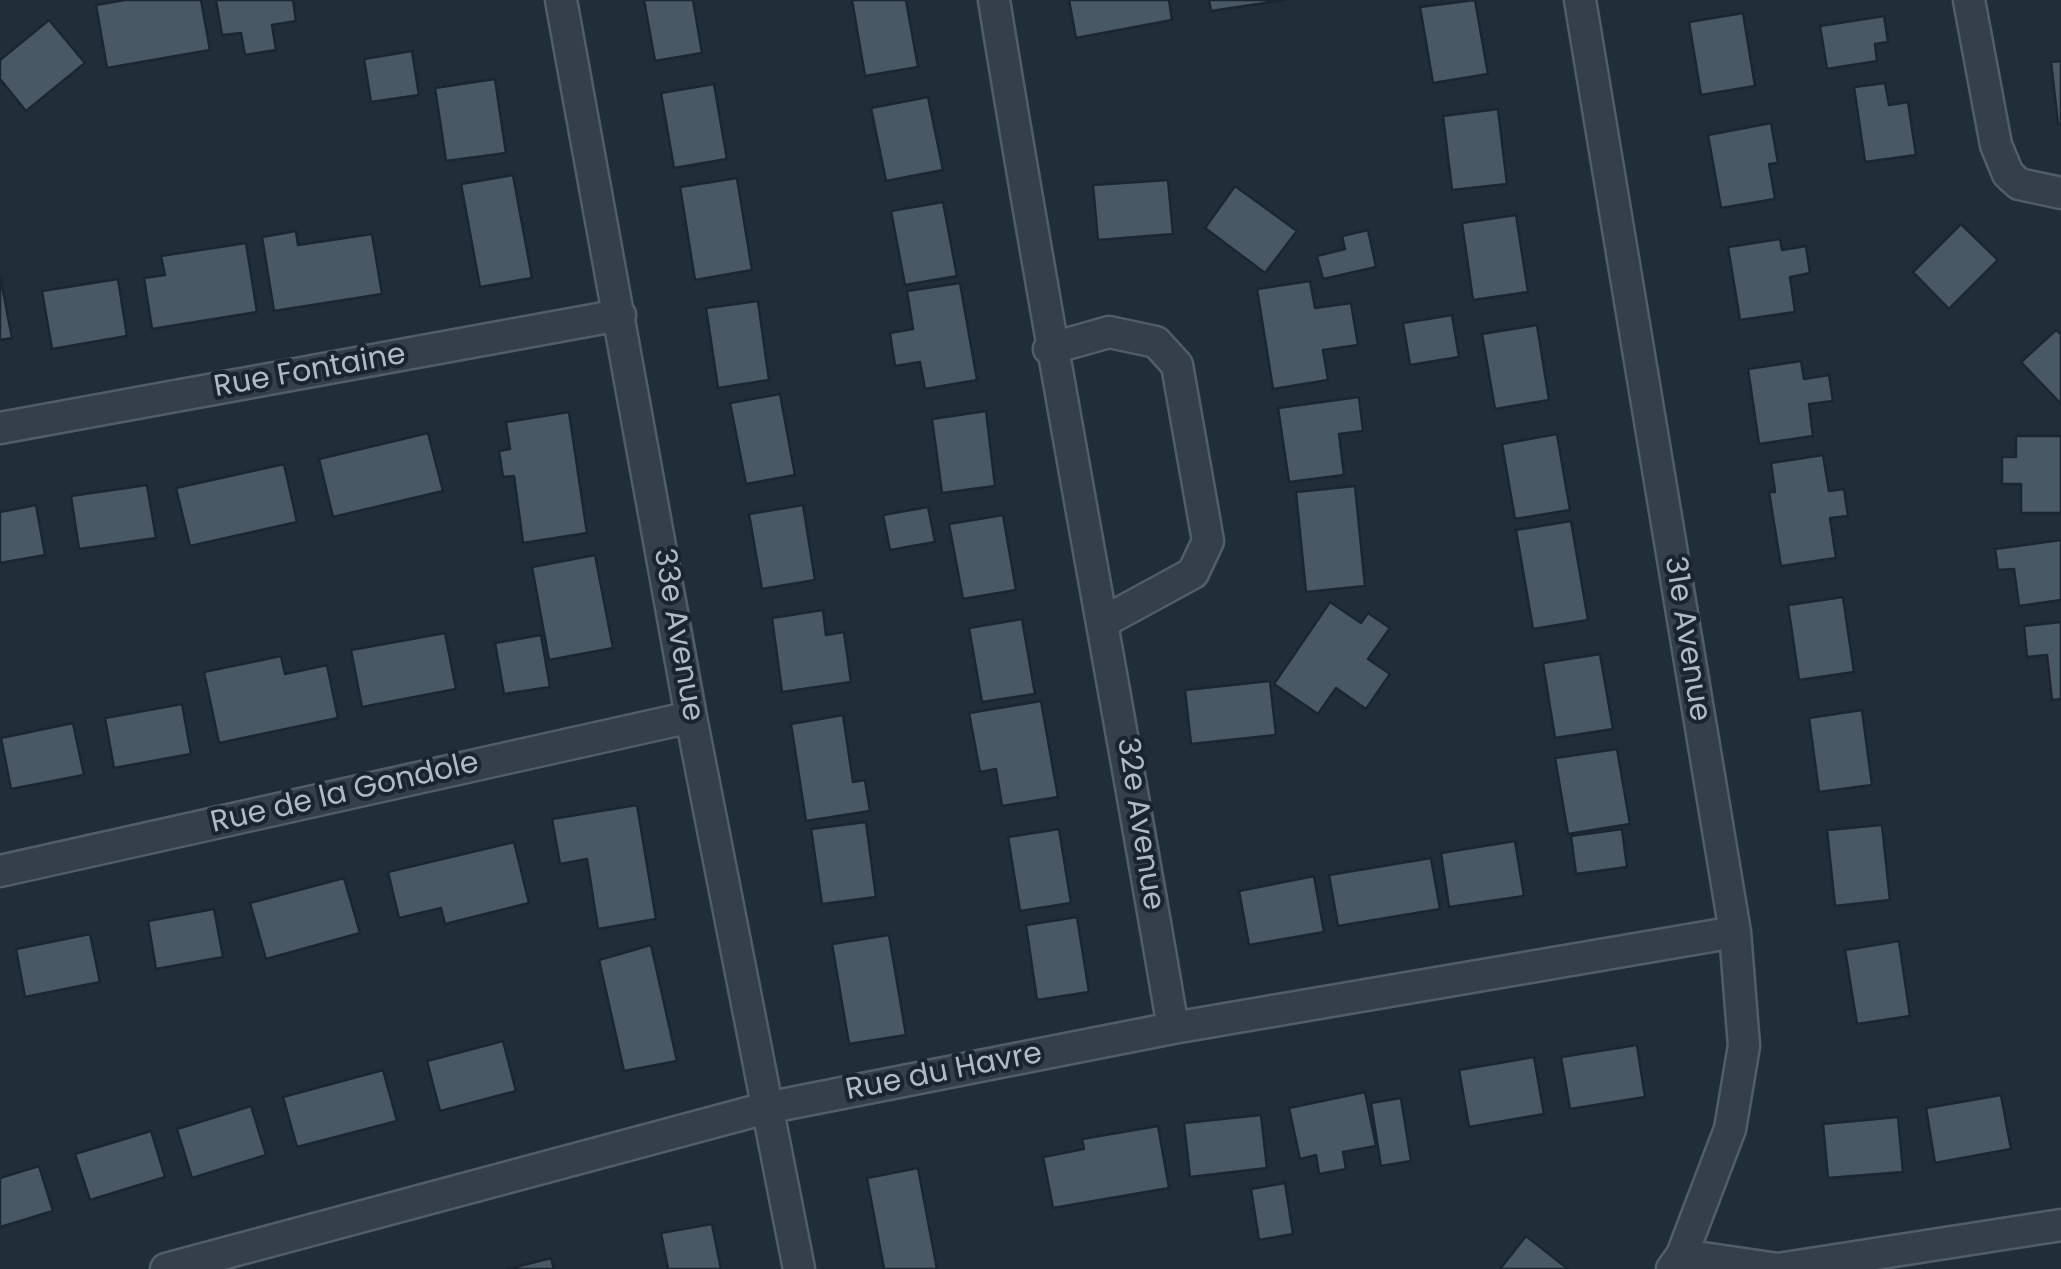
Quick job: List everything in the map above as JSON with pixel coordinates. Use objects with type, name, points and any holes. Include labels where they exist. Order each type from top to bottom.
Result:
[{"type":"street","name":"33e Avenue","points":[[561,0],[690,717],[799,1269]]},
{"type":"street","name":"32e Avenue","points":[[994,0],[1049,348],[1105,621],[1173,1028]]},
{"type":"street","name":"31e Avenue","points":[[1580,0],[1735,932],[1744,1046],[1730,1129],[1677,1262]]},
{"type":"street","points":[[1969,0],[2000,159],[2019,184],[2061,193]]},
{"type":"street","name":"Rue Fontaine","points":[[0,428],[620,315]]},
{"type":"street","points":[[1049,348],[1109,332],[1156,342],[1177,365],[1208,542],[1193,573],[1105,621]]},
{"type":"street","name":"Rue de la Gondole","points":[[0,871],[690,717]]},
{"type":"street","name":"Rue du Havre","points":[[166,1269],[766,1108],[1173,1028],[1735,932]]},
{"type":"street","points":[[1677,1262],[1778,1269],[2061,1225]]},
{"type":"building","points":[[125,0],[201,0],[210,50],[107,68],[96,5]]},
{"type":"building","points":[[216,0],[293,0],[296,21],[272,25],[276,50],[245,55],[241,33],[222,35]]},
{"type":"building","points":[[644,0],[693,0],[702,53],[655,61]]},
{"type":"building","points":[[852,0],[906,0],[918,67],[865,76]]},
{"type":"building","points":[[1069,0],[1169,0],[1172,20],[1076,38]]},
{"type":"building","points":[[1209,0],[1285,0],[1211,11]]},
{"type":"building","points":[[1475,0],[1488,74],[1433,83],[1420,7]]},
{"type":"building","points":[[1743,13],[1755,86],[1701,95],[1689,22]]},
{"type":"building","points":[[1884,16],[1888,42],[1875,44],[1877,61],[1827,69],[1820,26]]},
{"type":"building","points":[[49,20],[85,63],[26,111],[0,79],[0,60]]},
{"type":"building","points":[[412,51],[419,95],[371,102],[364,59]]},
{"type":"building","points":[[2061,61],[2061,124],[2058,124],[2051,62]]},
{"type":"building","points":[[495,79],[506,153],[446,161],[435,88]]},
{"type":"building","points":[[1885,83],[1889,105],[1908,102],[1916,155],[1865,162],[1854,87]]},
{"type":"building","points":[[714,84],[727,159],[674,168],[661,93]]},
{"type":"building","points":[[928,97],[943,170],[886,181],[871,108]]},
{"type":"building","points":[[1498,109],[1507,184],[1452,190],[1443,116]]},
{"type":"building","points":[[1771,123],[1778,163],[1769,164],[1775,199],[1721,208],[1708,135]]},
{"type":"building","points":[[513,175],[532,278],[480,287],[461,184]]},
{"type":"building","points":[[737,178],[752,270],[695,280],[680,187]]},
{"type":"building","points":[[1168,180],[1173,234],[1098,240],[1093,185]]},
{"type":"building","points":[[1235,186],[1297,231],[1265,273],[1205,228]]},
{"type":"building","points":[[943,202],[957,276],[905,285],[891,211]]},
{"type":"building","points":[[1516,215],[1528,292],[1473,300],[1462,223]]},
{"type":"building","points":[[1961,224],[1998,260],[1949,309],[1913,272]]},
{"type":"building","points":[[1368,230],[1376,267],[1323,279],[1317,256],[1345,249],[1342,236]]},
{"type":"building","points":[[296,231],[298,245],[372,234],[382,294],[274,311],[262,237]]},
{"type":"building","points":[[1780,239],[1782,250],[1806,246],[1810,273],[1790,277],[1795,312],[1740,320],[1728,247]]},
{"type":"building","points":[[246,243],[257,312],[152,329],[144,278],[165,275],[161,256]]},
{"type":"building","points":[[0,275],[12,338],[0,340]]},
{"type":"building","points":[[118,279],[127,336],[52,349],[42,291]]},
{"type":"building","points":[[1310,281],[1315,308],[1351,303],[1358,345],[1323,350],[1328,380],[1273,389],[1257,289]]},
{"type":"building","points":[[960,283],[977,380],[925,389],[920,362],[895,366],[890,333],[913,329],[907,291]]},
{"type":"building","points":[[758,301],[769,380],[718,388],[706,308]]},
{"type":"building","points":[[1452,315],[1459,357],[1410,365],[1403,323]]},
{"type":"building","points":[[1537,325],[1549,400],[1495,409],[1482,334]]},
{"type":"building","points":[[2056,330],[2061,334],[2061,404],[2021,362]]},
{"type":"building","points":[[1801,361],[1804,379],[1829,375],[1833,401],[1809,404],[1813,436],[1759,444],[1748,369]]},
{"type":"building","points":[[780,394],[795,475],[746,484],[730,403]]},
{"type":"building","points":[[1359,397],[1363,431],[1339,434],[1344,475],[1289,482],[1278,408]]},
{"type":"building","points":[[986,411],[995,486],[942,493],[932,419]]},
{"type":"building","points":[[569,412],[587,533],[523,543],[514,476],[503,477],[499,451],[510,449],[506,422]]},
{"type":"building","points":[[428,433],[443,491],[333,517],[319,459]]},
{"type":"building","points":[[1557,434],[1570,510],[1515,519],[1502,444]]},
{"type":"building","points":[[2016,436],[2061,436],[2061,513],[2021,513],[2021,484],[2002,484],[2002,457],[2016,457]]},
{"type":"building","points":[[1823,455],[1829,491],[1844,489],[1848,516],[1830,518],[1836,558],[1781,566],[1769,492],[1775,492],[1771,463]]},
{"type":"building","points":[[284,464],[297,522],[190,546],[176,488]]},
{"type":"building","points":[[147,485],[156,538],[79,549],[71,496]]},
{"type":"building","points":[[1355,486],[1365,586],[1306,592],[1296,492]]},
{"type":"building","points":[[36,505],[45,555],[0,563],[0,512]]},
{"type":"building","points":[[803,505],[815,580],[762,589],[749,514]]},
{"type":"building","points":[[928,507],[935,542],[890,550],[883,515]]},
{"type":"building","points":[[1003,515],[1016,590],[963,599],[949,524]]},
{"type":"building","points":[[1571,521],[1588,620],[1533,629],[1516,530]]},
{"type":"building","points":[[2061,540],[2061,600],[2019,606],[2014,569],[1998,570],[1995,549]]},
{"type":"building","points":[[595,555],[613,648],[549,660],[532,567]]},
{"type":"building","points":[[1843,597],[1854,672],[1799,680],[1788,605]]},
{"type":"building","points":[[1330,602],[1361,623],[1368,613],[1390,628],[1368,659],[1390,674],[1366,709],[1336,688],[1318,714],[1274,684]]},
{"type":"building","points":[[823,610],[826,635],[844,632],[851,682],[782,692],[772,618]]},
{"type":"building","points":[[1022,619],[1035,694],[982,702],[969,628]]},
{"type":"building","points":[[2061,622],[2061,699],[2052,700],[2047,655],[2027,657],[2024,626]]},
{"type":"building","points":[[445,633],[456,689],[362,707],[351,650]]},
{"type":"building","points":[[541,635],[550,687],[504,694],[495,643]]},
{"type":"building","points":[[1600,654],[1613,729],[1555,738],[1543,663]]},
{"type":"building","points":[[281,656],[285,674],[327,665],[338,718],[219,743],[204,672]]},
{"type":"building","points":[[1270,681],[1276,735],[1191,744],[1185,690]]},
{"type":"building","points":[[1041,701],[1058,797],[1002,806],[996,769],[980,772],[969,713]]},
{"type":"building","points":[[182,704],[191,754],[114,768],[105,718]]},
{"type":"building","points":[[1862,710],[1872,785],[1819,792],[1809,718]]},
{"type":"building","points":[[843,715],[853,782],[865,780],[870,811],[806,821],[791,724]]},
{"type":"building","points":[[73,723],[84,775],[11,789],[1,738]]},
{"type":"building","points":[[1617,749],[1630,824],[1568,834],[1555,758]]},
{"type":"building","points":[[637,805],[656,919],[598,929],[587,859],[560,864],[552,819]]},
{"type":"building","points":[[866,822],[876,897],[822,904],[811,829]]},
{"type":"building","points":[[1882,825],[1890,900],[1835,906],[1827,830]]},
{"type":"building","points":[[1059,829],[1071,903],[1020,911],[1008,837]]},
{"type":"building","points":[[1622,829],[1627,867],[1576,874],[1571,836]]},
{"type":"building","points":[[1515,841],[1524,896],[1449,907],[1441,853]]},
{"type":"building","points":[[514,842],[529,903],[445,924],[441,908],[399,918],[388,872]]},
{"type":"building","points":[[1431,858],[1440,909],[1338,926],[1329,875]]},
{"type":"building","points":[[1314,876],[1324,932],[1249,945],[1239,891]]},
{"type":"building","points":[[344,878],[360,933],[266,959],[250,903]]},
{"type":"building","points":[[214,909],[223,957],[156,969],[148,921]]},
{"type":"building","points":[[1077,917],[1089,992],[1037,1000],[1026,925]]},
{"type":"building","points":[[90,934],[100,982],[25,997],[16,949]]},
{"type":"building","points":[[889,935],[906,1035],[849,1044],[832,944]]},
{"type":"building","points":[[1899,941],[1910,1016],[1857,1024],[1845,950]]},
{"type":"building","points":[[651,945],[677,1061],[624,1071],[599,960]]},
{"type":"building","points":[[503,1041],[516,1091],[440,1111],[427,1061]]},
{"type":"building","points":[[1637,1045],[1645,1097],[1570,1109],[1561,1057]]},
{"type":"building","points":[[1534,1057],[1544,1114],[1469,1127],[1459,1070]]},
{"type":"building","points":[[383,1070],[397,1121],[297,1147],[283,1097]]},
{"type":"building","points":[[1365,1092],[1376,1146],[1343,1152],[1346,1169],[1319,1174],[1316,1155],[1300,1159],[1289,1108]]},
{"type":"building","points":[[2001,1095],[2011,1149],[1935,1163],[1926,1108]]},
{"type":"building","points":[[1401,1098],[1411,1161],[1381,1166],[1371,1103]]},
{"type":"building","points":[[251,1106],[266,1155],[192,1178],[177,1129]]},
{"type":"building","points":[[1261,1115],[1267,1168],[1190,1177],[1184,1123]]},
{"type":"building","points":[[1898,1117],[1903,1172],[1828,1178],[1823,1124]]},
{"type":"building","points":[[1158,1126],[1169,1188],[1053,1208],[1043,1157],[1084,1149],[1082,1139]]},
{"type":"building","points":[[151,1131],[165,1177],[90,1200],[75,1154]]},
{"type":"building","points":[[39,1166],[53,1211],[0,1227],[0,1178]]},
{"type":"building","points":[[918,1168],[937,1269],[884,1269],[867,1178]]},
{"type":"building","points":[[1285,1183],[1293,1234],[1259,1240],[1251,1189]]},
{"type":"building","points":[[712,1224],[721,1269],[668,1269],[661,1233]]},
{"type":"building","points":[[1526,1236],[1568,1269],[1500,1269]]},
{"type":"building","points":[[551,1258],[554,1269],[508,1269]]}]
